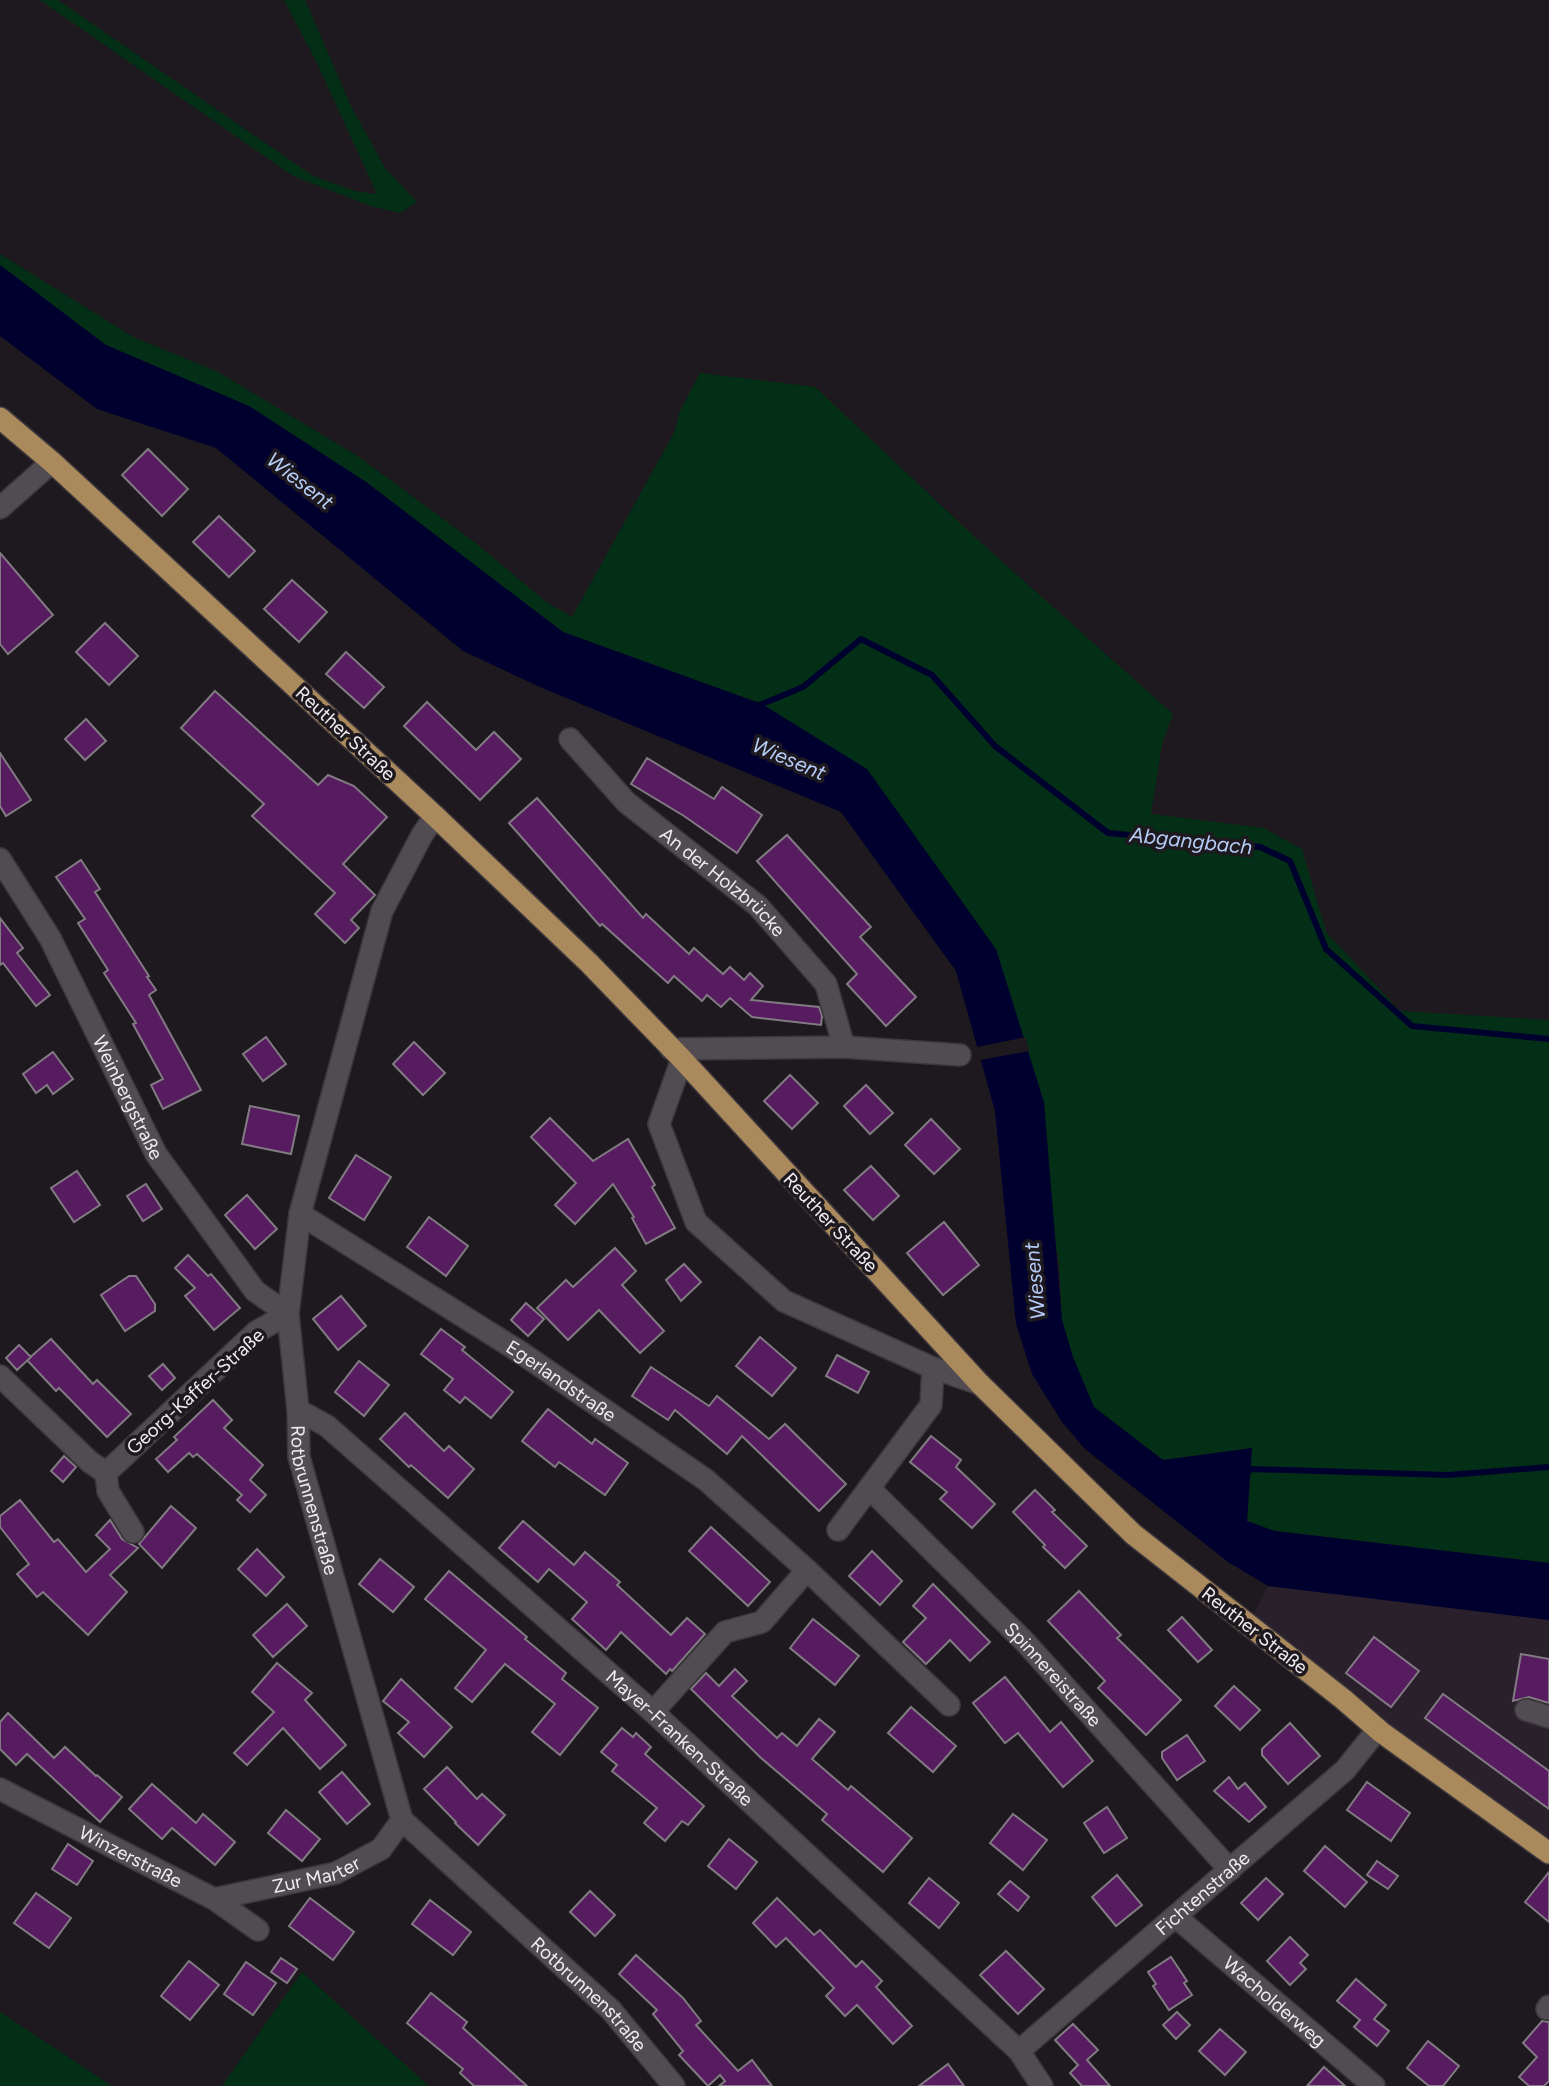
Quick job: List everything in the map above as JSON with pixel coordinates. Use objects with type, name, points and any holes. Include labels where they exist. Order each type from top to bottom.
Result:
[{"type":"main road","name":"Reuther Straße","points":[[0,418],[52,462],[435,816],[589,963],[677,1054],[980,1384],[1133,1534],[1378,1729],[1549,1853]]},
{"type":"street","points":[[0,508],[52,462]]},
{"type":"street","name":"An der Holzbrücke","points":[[570,739],[626,802],[758,906],[826,984],[844,1047]]},
{"type":"street","name":"Rotbrunnenstraße","points":[[435,816],[382,911],[300,1214],[288,1314],[298,1410],[299,1457],[402,1820],[611,2010],[674,2086]]},
{"type":"street","name":"Weinbergstraße","points":[[0,859],[50,938],[156,1154],[255,1292],[288,1314]]},
{"type":"street","points":[[677,1054],[844,1047],[960,1055]]},
{"type":"street","name":"Reuther Straße","points":[[677,1054],[659,1124],[696,1222],[784,1301],[933,1368],[980,1384]]},
{"type":"street","name":"Egerlandstraße","points":[[300,1214],[520,1352],[706,1480],[807,1570],[948,1705]]},
{"type":"street","name":"Georg-Kaffer-Straße","points":[[106,1473],[256,1332],[288,1314]]},
{"type":"street","points":[[838,1530],[931,1405],[933,1368]]},
{"type":"street","points":[[0,1376],[90,1462],[106,1473],[108,1491],[133,1532]]},
{"type":"street","name":"Mayer-Franken-Straße","points":[[298,1410],[327,1426],[653,1712],[1018,2051],[1042,2086]]},
{"type":"street","name":"Spinnereistraße","points":[[869,1488],[1025,1642],[1230,1870]]},
{"type":"street","points":[[653,1712],[725,1632],[762,1622],[807,1570]]},
{"type":"street","points":[[1526,1710],[1549,1717]]},
{"type":"street","name":"Fichtenstraße","points":[[1018,2051],[1345,1769],[1378,1729]]},
{"type":"street","name":"Winzerstraße","points":[[0,1789],[214,1899],[258,1930]]},
{"type":"street","name":"Zur Marter","points":[[214,1899],[336,1873],[382,1849],[402,1820]]},
{"type":"street","name":"Wacholderweg","points":[[1176,1917],[1374,2086]]},
{"type":"shaded area","points":[[1268,1586],[1549,1619],[1549,1844],[1249,1623]]},
{"type":"green space","points":[[40,0],[58,0],[313,176],[355,191],[377,194],[317,63],[284,0],[305,0],[351,106],[385,168],[417,202],[400,213],[371,206],[293,176]]},
{"type":"green space","points":[[0,254],[133,337],[218,372],[359,457],[477,544],[546,602],[572,617],[674,433],[680,411],[700,373],[815,387],[978,540],[1173,714],[1162,744],[1151,814],[1263,828],[1302,849],[1326,932],[1400,1011],[1549,1020],[1549,1563],[1275,1531],[1247,1521],[1252,1448],[1163,1460],[1094,1407],[1073,1357],[1062,1320],[1059,1262],[996,949],[762,704],[563,632],[366,482],[249,406],[106,345],[0,265]]},
{"type":"green space","points":[[302,1972],[429,2086],[222,2086]]},
{"type":"green space","points":[[0,2012],[112,2086],[0,2086]]},
{"type":"water","points":[[0,265],[106,345],[249,406],[366,482],[563,632],[762,704],[867,769],[996,949],[1044,1102],[1062,1320],[1073,1357],[1094,1407],[1163,1460],[1252,1448],[1247,1521],[1275,1531],[1549,1563],[1549,1620],[1268,1586],[1228,1562],[1085,1449],[1062,1422],[1032,1374],[1016,1324],[995,1111],[956,971],[841,812],[540,687],[463,651],[216,448],[97,409],[0,336]]},
{"type":"pier","points":[[1026,1037],[1029,1051],[980,1060],[977,1047]]},
{"type":"building","points":[[148,449],[188,489],[162,516],[122,475]]},
{"type":"building","points":[[219,516],[255,551],[229,577],[193,542]]},
{"type":"building","points":[[0,553],[53,615],[8,654],[0,644]]},
{"type":"building","points":[[292,580],[327,612],[299,642],[264,609]]},
{"type":"building","points":[[105,623],[138,656],[109,685],[76,652]]},
{"type":"building","points":[[346,652],[384,687],[364,708],[326,674]]},
{"type":"building","points":[[215,691],[318,785],[328,775],[354,786],[387,817],[343,864],[375,895],[351,920],[359,928],[345,943],[315,914],[335,893],[252,816],[264,804],[181,728]]},
{"type":"building","points":[[427,702],[476,750],[494,732],[521,759],[480,800],[404,726]]},
{"type":"building","points":[[86,719],[106,741],[85,760],[65,739]]},
{"type":"building","points":[[0,753],[31,800],[6,816],[0,806]]},
{"type":"building","points":[[647,758],[714,799],[722,787],[762,815],[737,853],[631,784]]},
{"type":"building","points":[[537,798],[643,918],[646,914],[689,954],[694,948],[723,974],[730,967],[744,980],[750,973],[763,986],[751,1000],[819,1007],[821,1025],[752,1017],[730,998],[721,1007],[707,995],[702,1001],[674,976],[668,983],[602,924],[600,926],[509,823]]},
{"type":"building","points":[[787,835],[871,927],[860,937],[916,997],[886,1026],[847,984],[857,974],[757,861]]},
{"type":"building","points":[[81,860],[100,889],[95,892],[149,976],[147,977],[156,990],[149,995],[201,1090],[163,1109],[151,1085],[163,1079],[133,1024],[136,1023],[104,973],[108,970],[78,923],[85,919],[56,877]]},
{"type":"building","points":[[0,918],[23,948],[17,953],[50,995],[36,1006],[3,963],[0,965]]},
{"type":"building","points":[[266,1037],[286,1064],[263,1081],[243,1054]]},
{"type":"building","points":[[414,1042],[445,1073],[423,1095],[393,1064]]},
{"type":"building","points":[[53,1052],[73,1079],[53,1094],[47,1085],[36,1093],[23,1074]]},
{"type":"building","points":[[790,1075],[818,1103],[792,1129],[764,1101]]},
{"type":"building","points":[[866,1085],[893,1113],[870,1134],[844,1106]]},
{"type":"building","points":[[250,1106],[299,1116],[291,1154],[242,1144]]},
{"type":"building","points":[[550,1118],[593,1161],[628,1139],[655,1185],[652,1187],[675,1228],[646,1244],[632,1218],[634,1217],[613,1184],[575,1224],[555,1205],[576,1183],[531,1137]]},
{"type":"building","points":[[931,1119],[960,1149],[934,1174],[905,1145]]},
{"type":"building","points":[[356,1155],[391,1177],[364,1220],[329,1198]]},
{"type":"building","points":[[871,1166],[899,1196],[873,1220],[844,1190]]},
{"type":"building","points":[[77,1171],[100,1205],[74,1222],[51,1188]]},
{"type":"building","points":[[146,1184],[162,1209],[143,1221],[127,1196]]},
{"type":"building","points":[[247,1195],[277,1229],[255,1249],[225,1215]]},
{"type":"building","points":[[429,1217],[468,1246],[446,1276],[407,1247]]},
{"type":"building","points":[[944,1222],[979,1265],[943,1295],[907,1253]]},
{"type":"building","points":[[615,1248],[636,1271],[622,1285],[664,1331],[640,1353],[599,1310],[568,1340],[537,1308],[566,1280],[573,1287]]},
{"type":"building","points":[[188,1255],[208,1276],[211,1274],[240,1308],[214,1330],[185,1296],[195,1288],[175,1268]]},
{"type":"building","points":[[684,1264],[701,1282],[681,1301],[666,1280]]},
{"type":"building","points":[[129,1276],[136,1276],[155,1304],[155,1311],[125,1331],[101,1295]]},
{"type":"building","points":[[341,1296],[366,1326],[338,1350],[313,1319]]},
{"type":"building","points":[[526,1303],[544,1319],[528,1336],[511,1320]]},
{"type":"building","points":[[441,1329],[465,1347],[462,1350],[513,1392],[491,1418],[465,1397],[460,1403],[444,1390],[453,1379],[421,1354]]},
{"type":"building","points":[[760,1337],[796,1368],[772,1396],[736,1366]]},
{"type":"building","points":[[51,1339],[93,1384],[97,1380],[131,1414],[107,1437],[59,1388],[56,1391],[27,1360]]},
{"type":"building","points":[[19,1345],[31,1357],[17,1370],[6,1358]]},
{"type":"building","points":[[837,1355],[869,1372],[858,1393],[826,1376]]},
{"type":"building","points":[[359,1361],[389,1385],[364,1416],[335,1392]]},
{"type":"building","points":[[163,1364],[175,1378],[162,1390],[149,1376]]},
{"type":"building","points":[[651,1367],[709,1406],[717,1396],[769,1439],[785,1424],[846,1484],[819,1511],[742,1436],[727,1454],[675,1410],[668,1420],[632,1396]]},
{"type":"building","points":[[213,1400],[232,1420],[224,1428],[263,1465],[250,1480],[266,1495],[250,1512],[237,1500],[242,1495],[197,1454],[193,1457],[189,1453],[168,1472],[156,1459],[177,1440],[174,1437]]},
{"type":"building","points":[[548,1409],[592,1444],[595,1439],[628,1463],[605,1495],[559,1462],[555,1467],[522,1441]]},
{"type":"building","points":[[405,1413],[444,1451],[449,1446],[474,1469],[448,1498],[411,1465],[409,1467],[380,1439]]},
{"type":"building","points":[[931,1436],[961,1460],[956,1467],[995,1504],[972,1528],[940,1499],[947,1492],[910,1462]]},
{"type":"building","points":[[64,1456],[76,1467],[63,1482],[51,1471]]},
{"type":"building","points":[[1035,1490],[1055,1510],[1052,1512],[1087,1546],[1065,1568],[1013,1512]]},
{"type":"building","points":[[20,1500],[54,1542],[58,1539],[86,1572],[110,1549],[96,1535],[110,1520],[122,1539],[138,1548],[110,1575],[127,1592],[88,1635],[43,1592],[37,1597],[17,1574],[29,1564],[0,1527],[0,1516]]},
{"type":"building","points":[[171,1506],[196,1528],[162,1568],[139,1544]]},
{"type":"building","points":[[523,1521],[574,1565],[585,1552],[620,1582],[617,1585],[671,1635],[687,1618],[705,1634],[672,1671],[670,1669],[666,1674],[621,1632],[606,1650],[572,1619],[587,1602],[549,1569],[538,1582],[499,1548]]},
{"type":"building","points":[[711,1527],[770,1582],[748,1606],[689,1551]]},
{"type":"building","points":[[257,1549],[284,1577],[266,1596],[238,1569]]},
{"type":"building","points":[[872,1551],[902,1581],[880,1605],[849,1576]]},
{"type":"building","points":[[380,1559],[414,1587],[393,1612],[359,1584]]},
{"type":"building","points":[[449,1571],[527,1637],[525,1639],[566,1673],[562,1679],[598,1708],[560,1755],[532,1732],[555,1704],[505,1664],[472,1702],[455,1688],[486,1650],[425,1599]]},
{"type":"building","points":[[933,1584],[990,1642],[970,1661],[950,1640],[926,1664],[903,1642],[926,1618],[913,1606]]},
{"type":"building","points":[[1079,1591],[1121,1635],[1117,1638],[1181,1700],[1146,1735],[1098,1688],[1105,1681],[1048,1621]]},
{"type":"building","points":[[287,1604],[307,1626],[273,1657],[253,1635]]},
{"type":"building","points":[[1182,1617],[1212,1650],[1198,1662],[1168,1630]]},
{"type":"building","points":[[813,1619],[859,1656],[835,1685],[790,1648]]},
{"type":"building","points":[[1374,1637],[1419,1671],[1391,1707],[1346,1673]]},
{"type":"building","points":[[1521,1654],[1549,1659],[1549,1703],[1529,1697],[1513,1701]]},
{"type":"building","points":[[277,1663],[312,1693],[305,1700],[346,1745],[320,1769],[283,1728],[247,1765],[234,1753],[274,1712],[252,1692]]},
{"type":"building","points":[[735,1669],[747,1681],[732,1696],[777,1738],[782,1733],[797,1746],[819,1719],[835,1732],[812,1759],[848,1790],[851,1786],[912,1838],[883,1872],[822,1820],[827,1814],[761,1758],[691,1689],[706,1673],[719,1686]]},
{"type":"building","points":[[1005,1677],[1050,1732],[1061,1722],[1093,1761],[1063,1787],[1018,1733],[1005,1743],[973,1703]]},
{"type":"building","points":[[401,1679],[452,1727],[424,1757],[398,1733],[409,1722],[383,1701]]},
{"type":"building","points":[[1234,1686],[1260,1710],[1240,1730],[1215,1706]]},
{"type":"building","points":[[1443,1694],[1549,1771],[1549,1809],[1425,1718]]},
{"type":"building","points":[[911,1707],[956,1746],[933,1772],[888,1733]]},
{"type":"building","points":[[8,1713],[54,1758],[65,1747],[122,1797],[100,1822],[27,1754],[16,1765],[0,1749],[0,1722]]},
{"type":"building","points":[[1290,1723],[1320,1756],[1288,1784],[1262,1755],[1262,1749]]},
{"type":"building","points":[[622,1728],[633,1737],[636,1733],[651,1747],[645,1754],[704,1806],[688,1825],[682,1821],[665,1841],[644,1823],[657,1808],[612,1771],[617,1765],[601,1752]]},
{"type":"building","points":[[1187,1735],[1205,1761],[1177,1780],[1162,1758],[1162,1752]]},
{"type":"building","points":[[447,1767],[477,1799],[482,1794],[505,1815],[478,1845],[424,1789]]},
{"type":"building","points":[[342,1772],[370,1804],[347,1824],[319,1792]]},
{"type":"building","points":[[1229,1777],[1238,1789],[1245,1783],[1266,1807],[1249,1822],[1214,1791]]},
{"type":"building","points":[[1367,1782],[1410,1813],[1391,1841],[1347,1810]]},
{"type":"building","points":[[152,1784],[196,1823],[203,1814],[235,1842],[215,1865],[172,1828],[162,1839],[129,1809]]},
{"type":"building","points":[[1107,1807],[1127,1838],[1104,1853],[1084,1823]]},
{"type":"building","points":[[286,1810],[320,1839],[302,1861],[268,1833]]},
{"type":"building","points":[[1013,1814],[1047,1840],[1023,1870],[990,1843]]},
{"type":"building","points":[[729,1839],[757,1862],[736,1889],[708,1866]]},
{"type":"building","points":[[68,1844],[93,1861],[77,1885],[52,1869]]},
{"type":"building","points":[[1325,1846],[1367,1882],[1345,1907],[1304,1871]]},
{"type":"building","points":[[1377,1861],[1398,1876],[1388,1889],[1367,1875]]},
{"type":"building","points":[[1549,1872],[1549,1922],[1525,1902]]},
{"type":"building","points":[[1117,1875],[1142,1905],[1116,1926],[1092,1897]]},
{"type":"building","points":[[929,1878],[959,1903],[939,1928],[909,1903]]},
{"type":"building","points":[[1266,1878],[1283,1894],[1258,1920],[1241,1903]]},
{"type":"building","points":[[1010,1881],[1029,1897],[1018,1911],[998,1894]]},
{"type":"building","points":[[590,1891],[615,1915],[595,1936],[570,1912]]},
{"type":"building","points":[[36,1893],[71,1918],[49,1948],[14,1923]]},
{"type":"building","points":[[310,1898],[354,1932],[333,1960],[289,1926]]},
{"type":"building","points":[[777,1898],[814,1935],[820,1930],[856,1967],[862,1961],[882,1981],[876,1987],[912,2026],[893,2044],[857,2005],[845,2016],[826,1996],[834,1988],[786,1938],[776,1947],[753,1923]]},
{"type":"building","points":[[430,1900],[471,1932],[453,1955],[412,1924]]},
{"type":"building","points":[[1290,1937],[1308,1955],[1300,1963],[1306,1969],[1290,1985],[1267,1961]]},
{"type":"building","points":[[1006,1951],[1044,1989],[1018,2014],[980,1975]]},
{"type":"building","points":[[636,1955],[683,1998],[701,2021],[696,2025],[738,2071],[752,2060],[772,2086],[719,2086],[725,2081],[720,2075],[708,2086],[679,2055],[683,2051],[653,2014],[657,2010],[619,1974]]},
{"type":"building","points":[[1171,1957],[1187,1981],[1184,1983],[1192,1995],[1169,2010],[1153,1986],[1156,1984],[1148,1972]]},
{"type":"building","points":[[281,1958],[297,1969],[287,1983],[271,1972]]},
{"type":"building","points":[[189,1961],[219,1985],[190,2020],[161,1996]]},
{"type":"building","points":[[246,1962],[276,1983],[253,2015],[224,1994]]},
{"type":"building","points":[[1356,1979],[1386,2005],[1374,2019],[1389,2031],[1377,2046],[1354,2027],[1360,2020],[1337,2001]]},
{"type":"building","points":[[431,1993],[467,2022],[463,2028],[527,2086],[474,2086],[460,2073],[463,2069],[407,2023]]},
{"type":"building","points":[[1177,2012],[1190,2025],[1176,2039],[1163,2025]]},
{"type":"building","points":[[1542,2021],[1549,2022],[1549,2081],[1544,2086],[1529,2086],[1519,2077],[1537,2057],[1523,2043]]},
{"type":"building","points":[[1073,2024],[1098,2050],[1087,2060],[1110,2086],[1082,2086],[1070,2073],[1078,2065],[1055,2040]]},
{"type":"building","points":[[1220,2029],[1246,2052],[1225,2075],[1199,2051]]},
{"type":"building","points":[[1428,2041],[1459,2066],[1443,2086],[1429,2086],[1407,2068]]},
{"type":"building","points":[[948,2064],[964,2086],[919,2086]]},
{"type":"building","points":[[1324,2067],[1345,2086],[1307,2086]]},
{"type":"waterway","name":"Abgangbach","points":[[757,706],[803,687],[861,639],[932,675],[995,746],[1108,833],[1260,847],[1290,861],[1326,949],[1412,1026],[1549,1039]]},
{"type":"waterway","name":"Wiesent","points":[[1247,1473],[1251,1469],[1448,1475],[1549,1467]]}]
